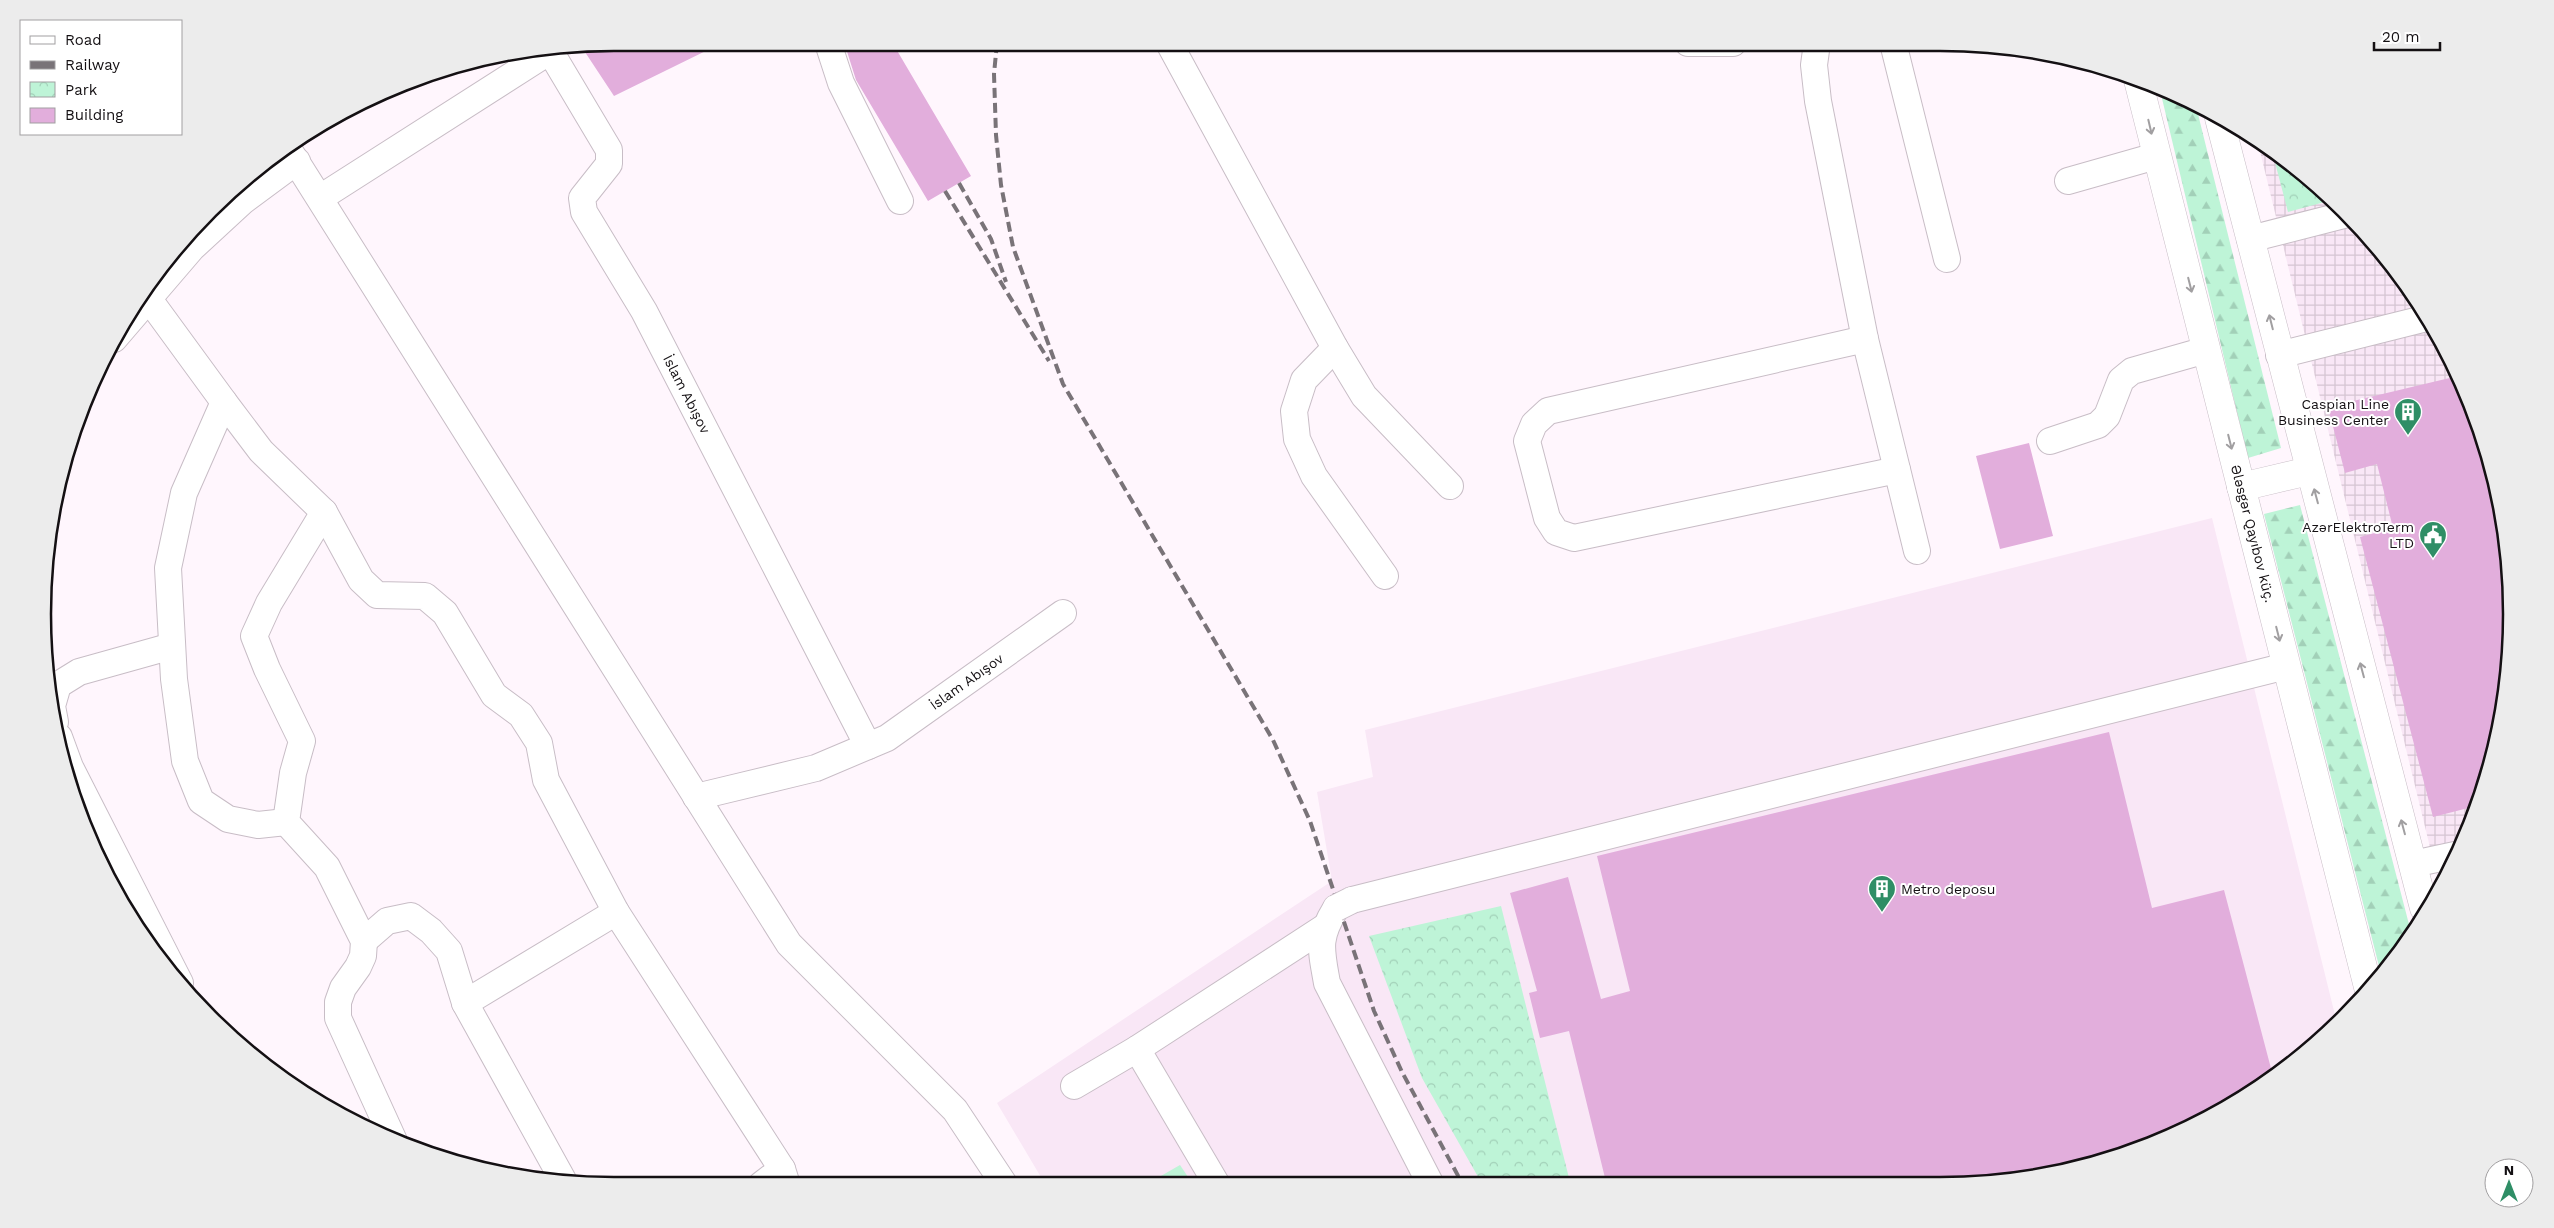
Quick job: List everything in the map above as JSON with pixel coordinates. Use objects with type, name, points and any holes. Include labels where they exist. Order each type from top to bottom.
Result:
[{"type":"main road","name":"Ələsgər Qayıbov küç.","points":[[2140,88],[2366,981]]},
{"type":"main road","points":[[2221,127],[2309,471],[2423,902]]},
{"type":"main road","points":[[2241,488],[2309,471]]},
{"type":"street","points":[[831,51],[841,83],[900,200]]},
{"type":"street","points":[[1174,51],[1335,348],[1364,396],[1450,486]]},
{"type":"street","points":[[1816,51],[1814,65],[1818,101],[1865,339],[1917,551]]},
{"type":"street","points":[[1895,51],[1947,258]]},
{"type":"street","name":"İslam Abışov","points":[[552,55],[609,150],[608,164],[582,198],[584,212],[644,311],[868,746]]},
{"type":"street","name":"İslam Abışov","points":[[320,198],[542,56]]},
{"type":"street","points":[[149,297],[199,241],[292,154],[789,944],[954,1110],[999,1177]]},
{"type":"street","points":[[2068,181],[2156,156]]},
{"type":"street","points":[[2250,239],[2338,216]]},
{"type":"street","points":[[148,298],[261,450],[324,512],[361,580],[377,594],[425,596],[445,613],[494,695],[521,714],[539,743],[546,780],[616,912],[784,1177]]},
{"type":"street","points":[[2280,355],[2419,320]]},
{"type":"street","points":[[1865,339],[1548,411],[1534,424],[1527,441],[1547,518],[1556,532],[1574,538],[1897,470]]},
{"type":"street","points":[[1335,348],[1304,380],[1294,411],[1297,440],[1314,476],[1385,576]]},
{"type":"street","points":[[2050,441],[2098,425],[2107,416],[2121,380],[2132,371],[2206,350]]},
{"type":"street","points":[[224,402],[184,493],[168,568],[172,646],[185,761],[201,801],[228,819],[258,825],[286,822]]},
{"type":"street","points":[[286,822],[293,772],[302,741],[266,670],[254,636],[269,603],[324,512]]},
{"type":"street","name":"İslam Abışov","points":[[696,797],[816,768],[886,738],[1063,613]]},
{"type":"street","points":[[57,690],[58,685],[79,672],[172,646]]},
{"type":"street","points":[[1074,1086],[1137,1050],[1338,912],[2286,666]]},
{"type":"street","points":[[76,778],[164,951]]},
{"type":"street","points":[[286,822],[327,867],[364,940],[363,956],[358,968],[343,988],[338,1002],[338,1018],[389,1129]]},
{"type":"street","points":[[2413,864],[2448,857]]},
{"type":"street","points":[[465,1003],[616,912]]},
{"type":"street","points":[[1338,912],[1321,948],[1327,983],[1427,1177]]},
{"type":"street","points":[[364,940],[387,921],[411,916],[431,931],[449,951],[465,1003],[560,1174]]},
{"type":"street","points":[[1137,1050],[1212,1177]]},
{"type":"shaded area","name":"AzərElektroTerm LTD","points":[[2260,151],[2311,191],[2338,216],[2363,243],[2408,301],[2445,365],[2473,433],[2484,468],[2492,504],[2502,577],[2502,651],[2498,687],[2484,760],[2473,795],[2460,829],[2437,877]]},
{"type":"shaded area","points":[[2212,518],[2335,1015],[2283,1060],[2253,1082],[2189,1119],[2121,1147],[2086,1158],[2013,1172],[1977,1176],[1940,1177],[1041,1177],[997,1103],[1332,881],[1317,792],[1373,777],[1365,730]]},
{"type":"green space","points":[[2162,97],[2198,114],[2281,448],[2248,458]]},
{"type":"green space","points":[[2275,162],[2323,202],[2288,212]]},
{"type":"green space","points":[[2300,505],[2409,925],[2379,966],[2264,514]]},
{"type":"green space","points":[[1501,906],[1569,1177],[1478,1177],[1422,1078],[1369,936]]},
{"type":"green space","points":[[1180,1165],[1188,1177],[1159,1177]]},
{"type":"building","points":[[706,51],[614,96],[585,52]]},
{"type":"building","points":[[847,51],[897,51],[971,176],[928,201],[856,80]]},
{"type":"building","name":"AzərElektroTerm LTD","points":[[2451,378],[2473,433],[2484,468],[2492,504],[2502,577],[2503,614],[2502,651],[2492,724],[2484,760],[2468,808],[2433,817],[2360,537],[2393,528],[2377,464],[2345,473],[2328,407]]},
{"type":"building","points":[[2029,443],[2053,536],[2000,549],[1976,456]]},
{"type":"building","name":"Metro deposu","points":[[2109,732],[2152,908],[2224,890],[2271,1069],[2253,1082],[2189,1119],[2155,1134],[2086,1158],[2050,1166],[1977,1176],[1940,1177],[1605,1177],[1569,1031],[1540,1038],[1529,993],[1537,991],[1510,893],[1568,877],[1601,999],[1630,991],[1597,856]]},
{"type":"railway","points":[[996,51],[994,74],[996,135],[1001,185],[1013,247],[1063,384],[1273,740],[1310,821],[1374,1011],[1402,1072],[1459,1177]]},
{"type":"railway","points":[[959,183],[991,239],[1006,282]]},
{"type":"railway","points":[[945,191],[1049,361]]},
{"type":"place","name":"Caspian Line Business Center","points":[[2408,436]]},
{"type":"place","name":"AzərElektroTerm LTD","points":[[2433,559]]},
{"type":"place","name":"Metro deposu","points":[[1882,913]]}]
